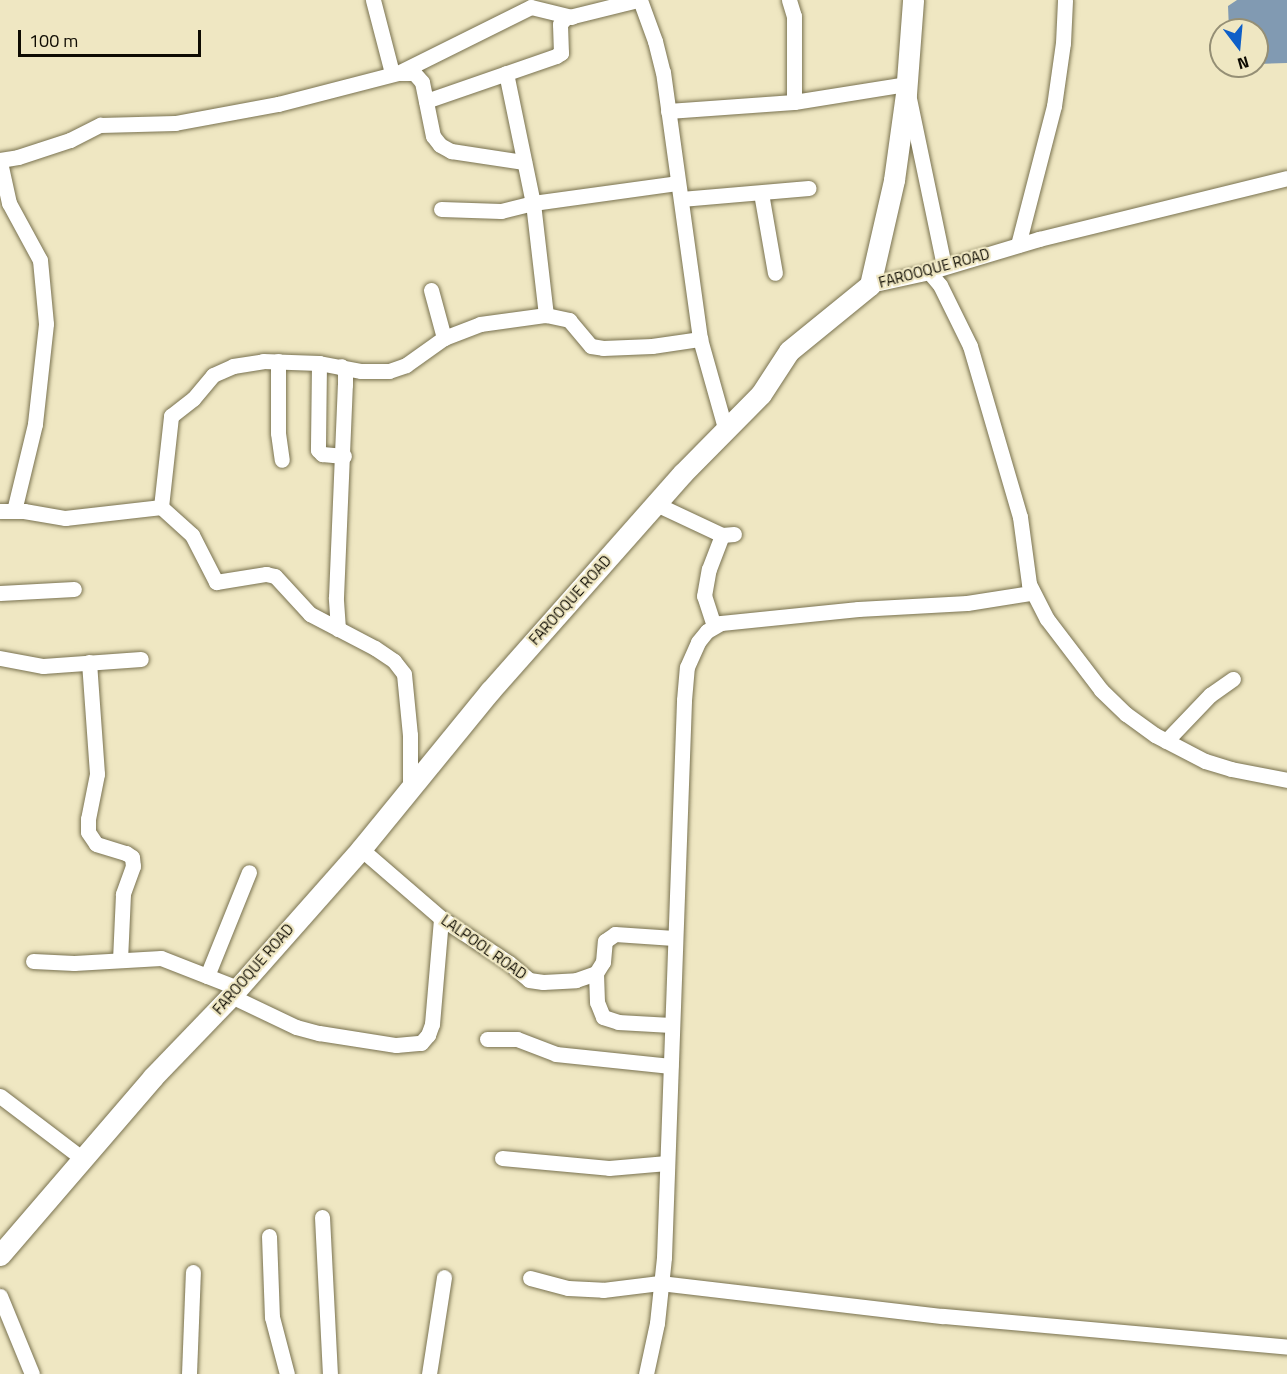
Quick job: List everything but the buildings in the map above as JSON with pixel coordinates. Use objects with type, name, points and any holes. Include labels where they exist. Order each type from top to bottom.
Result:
[{"type":"main road","points":[[870,285],[894,180],[906,84],[913,0]]},
{"type":"main road","name":"FAROOQUE ROAD","points":[[0,1254],[153,1077],[234,992],[361,849],[490,691],[725,428],[761,394],[795,346],[870,285]]},
{"type":"street","points":[[373,0],[395,73]]},
{"type":"street","points":[[426,100],[561,53],[560,24],[565,18],[639,0],[655,40],[668,111],[700,339],[725,428]]},
{"type":"street","points":[[789,0],[794,16],[794,102]]},
{"type":"street","points":[[1018,245],[1053,106],[1063,43],[1065,0]]},
{"type":"street","points":[[410,791],[410,735],[404,674],[394,661],[375,648],[310,614],[275,576],[266,574],[216,582],[192,535],[161,507],[65,518],[7,511],[35,424],[46,324],[40,260],[9,203],[0,161],[70,140],[100,125],[175,123],[248,110],[360,84],[395,73],[531,7],[572,17]]},
{"type":"street","points":[[395,73],[414,73],[422,82],[433,136],[440,145],[452,151],[524,162]]},
{"type":"street","points":[[506,73],[533,203],[546,315]]},
{"type":"street","points":[[668,111],[794,102],[906,84],[944,266]]},
{"type":"street","name":"FAROOQUE ROAD","points":[[870,285],[929,272],[1018,245],[1287,178]]},
{"type":"street","points":[[441,209],[501,211],[533,203],[677,183]]},
{"type":"street","points":[[681,199],[809,188]]},
{"type":"street","points":[[761,193],[776,273]]},
{"type":"street","points":[[929,272],[940,285],[970,346],[1020,517],[1031,593],[1047,619],[1101,690],[1126,714],[1166,741],[1204,761],[1287,780]]},
{"type":"street","points":[[430,290],[444,338]]},
{"type":"street","points":[[161,507],[171,417],[193,399],[213,375],[233,366],[249,362],[278,361],[319,363],[362,371],[389,372],[406,365],[444,338],[480,324],[546,315],[569,320],[591,346],[603,348],[651,346],[700,339]]},
{"type":"street","points":[[278,361],[278,433],[282,460]]},
{"type":"street","points":[[319,363],[318,450],[322,454],[344,456]]},
{"type":"street","points":[[338,629],[335,605],[344,456],[345,385],[345,372],[341,366]]},
{"type":"street","points":[[656,504],[728,534],[709,569],[704,596],[714,626]]},
{"type":"street","points":[[0,592],[74,589]]},
{"type":"street","points":[[646,1374],[657,1323],[664,1257],[684,700],[687,667],[698,642],[714,626],[858,609],[967,603],[1031,593]]},
{"type":"street","points":[[0,658],[43,666],[141,659]]},
{"type":"street","points":[[89,662],[97,774],[88,819],[88,832],[96,844],[132,857],[133,866],[123,894],[120,960]]},
{"type":"street","points":[[1166,741],[1210,695],[1233,680]]},
{"type":"street","name":"LALPOOL ROAD","points":[[361,849],[441,918],[509,963],[529,980],[576,980],[596,973]]},
{"type":"street","points":[[207,976],[249,872]]},
{"type":"street","points":[[33,961],[74,963],[161,958],[207,976],[296,1027],[319,1034],[396,1045],[421,1043],[428,1035],[432,1024],[441,918]]},
{"type":"street","points":[[671,1024],[618,1022],[603,1017],[597,1002],[596,973],[603,962],[605,941],[608,936],[615,934],[674,938]]},
{"type":"street","points":[[487,1039],[517,1039],[556,1054],[670,1066]]},
{"type":"street","points":[[0,1096],[83,1159]]},
{"type":"street","points":[[501,1158],[609,1168],[667,1163]]},
{"type":"street","points":[[322,1217],[330,1374]]},
{"type":"street","points":[[269,1236],[272,1317],[287,1374]]},
{"type":"street","points":[[189,1374],[193,1272]]},
{"type":"street","points":[[429,1374],[444,1277]]},
{"type":"street","points":[[530,1278],[568,1288],[603,1290],[660,1283],[943,1316],[1287,1347]]},
{"type":"street","points":[[0,1296],[32,1374]]},
{"type":"water","points":[[1237,0],[1287,0],[1287,63],[1269,64],[1269,18],[1228,18],[1228,6]]}]
